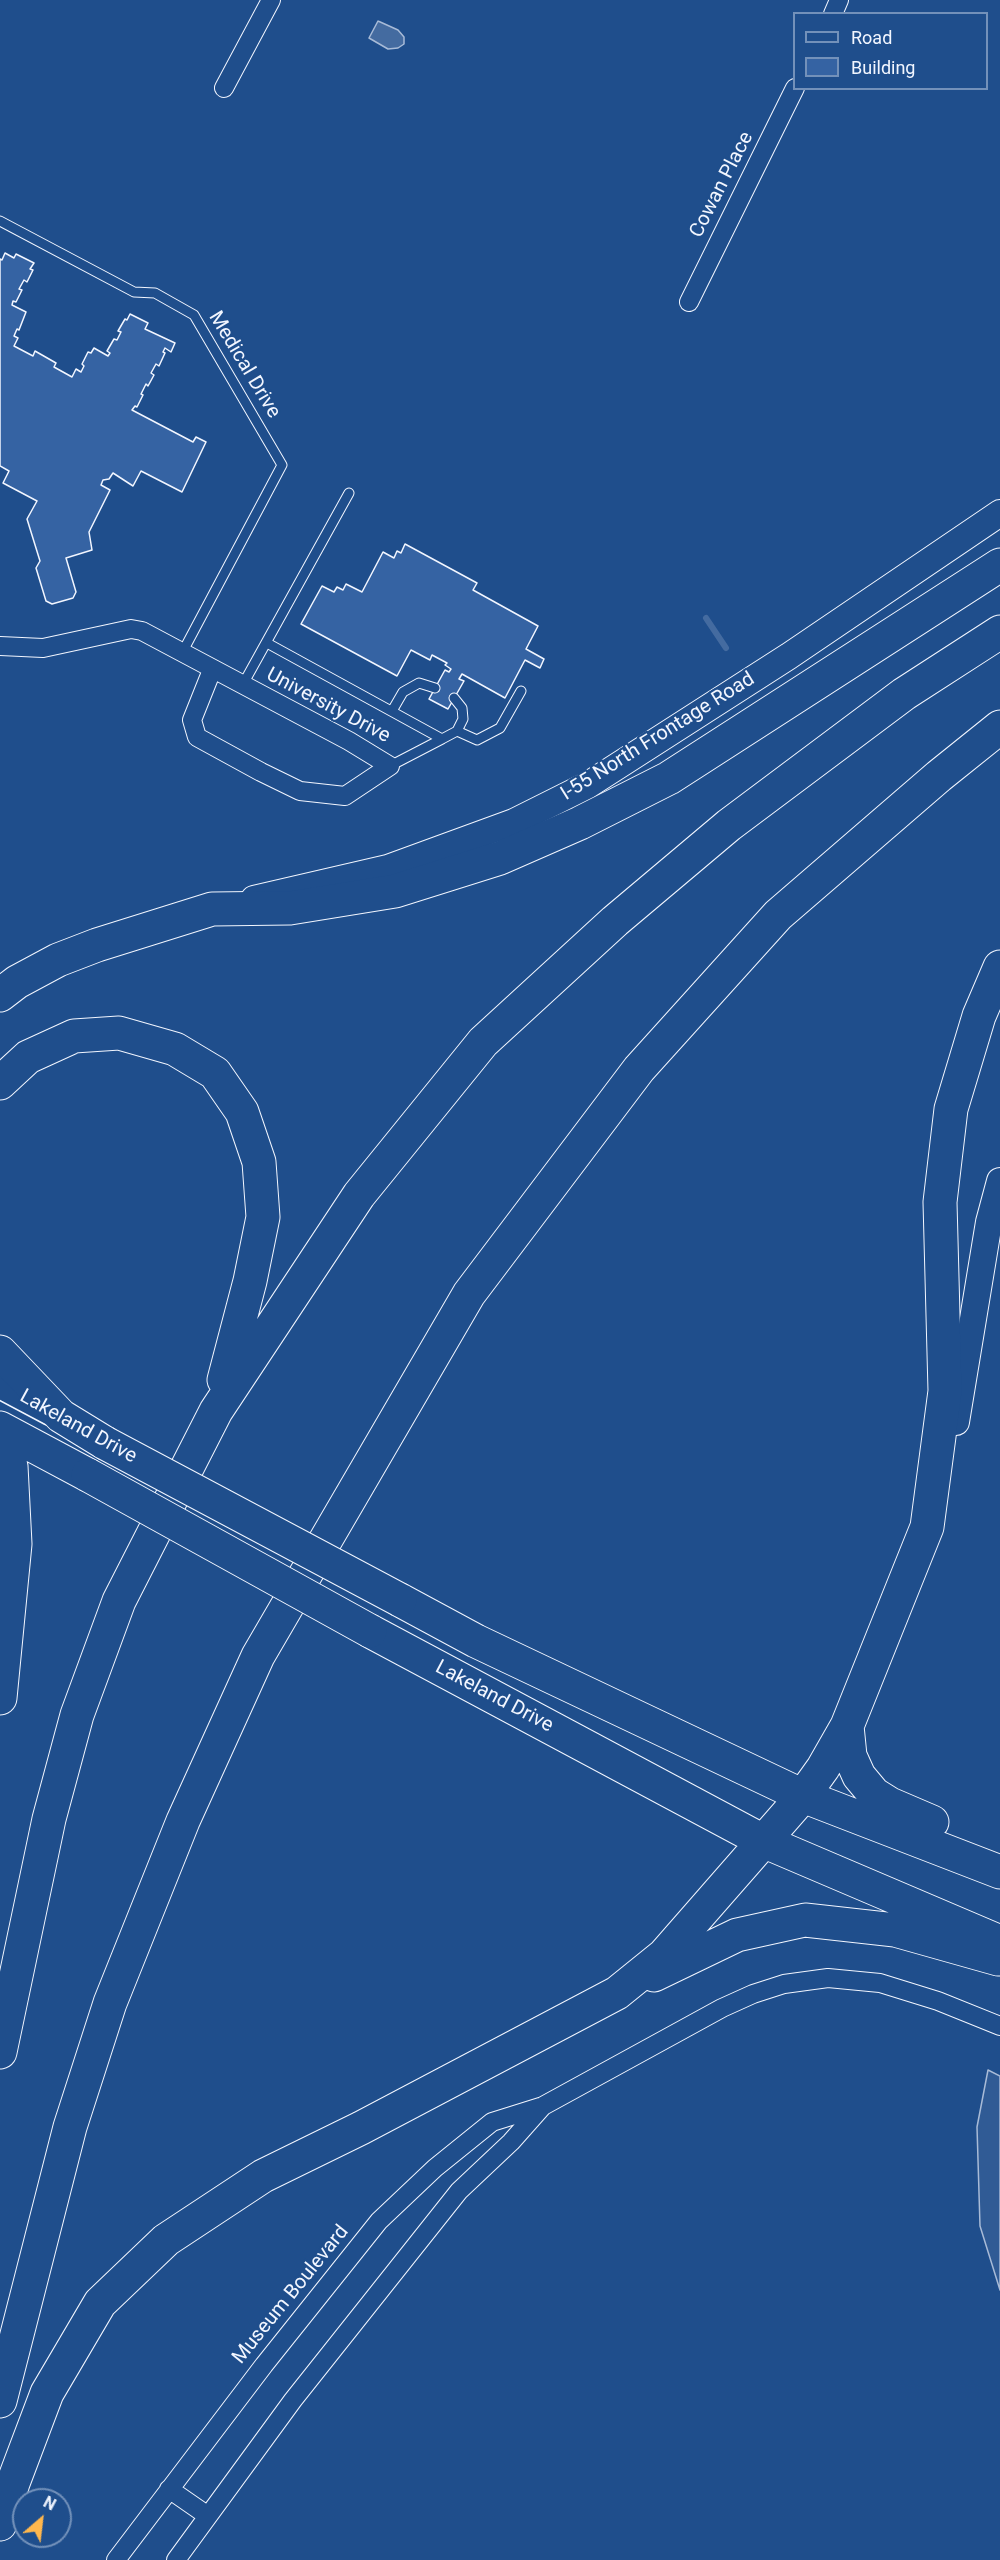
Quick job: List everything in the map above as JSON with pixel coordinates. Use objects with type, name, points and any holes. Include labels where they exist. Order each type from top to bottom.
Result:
[{"type":"highway","points":[[0,995],[17,982],[58,960],[97,945],[212,909],[290,908],[395,891],[500,858],[560,832],[669,778],[1000,565]]},
{"type":"highway","points":[[0,2052],[49,1819],[77,1715],[119,1601],[216,1411],[359,1195],[483,1042],[615,921],[729,825],[904,694],[1000,632]]},
{"type":"highway","points":[[0,2312],[70,2127],[110,2003],[183,1821],[258,1656],[469,1294],[639,1070],[778,915],[939,776],[1000,727]]},
{"type":"highway","points":[[617,1993],[664,1956],[803,1796],[823,1768],[847,1726],[927,1527],[945,1391],[939,1202],[951,1109],[979,1016],[1000,967]]},
{"type":"highway","points":[[0,1083],[28,1057],[74,1036],[119,1033],[176,1049],[214,1073],[242,1112],[259,1162],[262,1217],[250,1281],[216,1411]]},
{"type":"highway","points":[[0,1352],[61,1416]]},
{"type":"highway","name":"Lakeland Drive","points":[[61,1416],[105,1443],[476,1641],[803,1796],[1000,1872]]},
{"type":"highway","name":"Lakeland Drive","points":[[0,1428],[88,1474],[370,1631],[763,1840],[1000,1942]]},
{"type":"highway","points":[[0,1448],[11,1466],[15,1544],[0,1698]]},
{"type":"highway","points":[[847,1726],[850,1756],[859,1776],[874,1794],[890,1804],[1000,1856]]},
{"type":"highway","points":[[0,2524],[13,2483],[53,2383],[100,2302],[166,2240],[263,2176],[361,2128],[617,1993],[737,1935],[805,1920],[895,1930],[1000,1960]]},
{"type":"highway","points":[[0,2401],[70,2127]]},
{"type":"main road","name":"Lakeland Drive","points":[[0,1384],[61,1416]]},
{"type":"street","points":[[224,88],[271,0]]},
{"type":"street","name":"Cowan Place","points":[[689,302],[794,90]]},
{"type":"street","name":"I-55 North Frontage Road","points":[[212,909],[388,868],[514,822],[588,785],[789,656],[1000,513]]},
{"type":"street","name":"University Drive","points":[[0,646],[43,648],[131,629],[142,631],[349,741],[390,766],[345,796],[300,791],[196,737],[192,720],[212,670]]},
{"type":"street","points":[[927,1527],[956,1423],[989,1222],[1000,1181]]},
{"type":"street","name":"Museum Boulevard","points":[[116,2560],[264,2365],[379,2221],[435,2168],[492,2122],[543,2106],[722,2008],[753,1994],[784,1984],[828,1978],[880,1983],[938,2001],[1000,2026]]},
{"type":"street","name":"Museum Boulevard","points":[[176,2560],[293,2400],[459,2191],[511,2142],[543,2106]]},
{"type":"street","points":[[169,2489],[208,2516]]},
{"type":"lane","name":"Medical Drive","points":[[0,221],[134,292],[155,293],[194,315],[282,465],[182,653]]},
{"type":"lane","points":[[242,686],[349,493]]},
{"type":"lane","points":[[267,642],[442,739]]},
{"type":"lane","points":[[392,711],[403,692],[418,683],[435,688]]},
{"type":"lane","points":[[457,731],[477,740],[500,728],[521,691]]},
{"type":"lane","points":[[390,766],[457,731],[463,719],[462,708],[454,698]]},
{"type":"shaded area","points":[[378,21],[398,30],[404,37],[404,44],[398,48],[388,49],[369,38]]},
{"type":"shaded area","points":[[988,2070],[1000,2076],[1000,2290],[980,2226],[977,2127]]},
{"type":"building","points":[[5,253],[14,258],[16,254],[34,263],[27,282],[24,280],[19,289],[22,290],[12,305],[26,312],[14,336],[18,338],[14,346],[33,356],[35,351],[56,363],[54,367],[72,377],[76,369],[81,372],[88,352],[91,353],[94,348],[108,356],[110,353],[107,351],[114,339],[117,340],[121,332],[118,331],[130,314],[148,323],[145,329],[175,343],[171,352],[165,348],[159,366],[156,364],[151,373],[154,375],[148,386],[146,384],[137,407],[135,406],[132,410],[193,442],[196,437],[206,442],[182,492],[141,471],[133,486],[113,473],[109,479],[103,480],[101,485],[110,490],[89,532],[92,550],[66,558],[76,592],[73,598],[52,604],[46,601],[36,568],[40,561],[27,519],[37,501],[3,483],[9,471],[0,466],[0,259],[2,260]]},
{"type":"building","points":[[405,544],[477,583],[473,590],[538,626],[526,649],[544,659],[540,668],[525,660],[505,698],[462,674],[459,679],[464,681],[448,709],[429,699],[445,670],[449,672],[451,669],[445,665],[447,663],[432,655],[430,660],[411,650],[397,676],[301,624],[322,586],[334,592],[337,587],[343,590],[346,584],[362,592],[383,552],[394,558],[397,551],[401,553]]},
{"type":"waterway","points":[[706,618],[726,648]]}]
